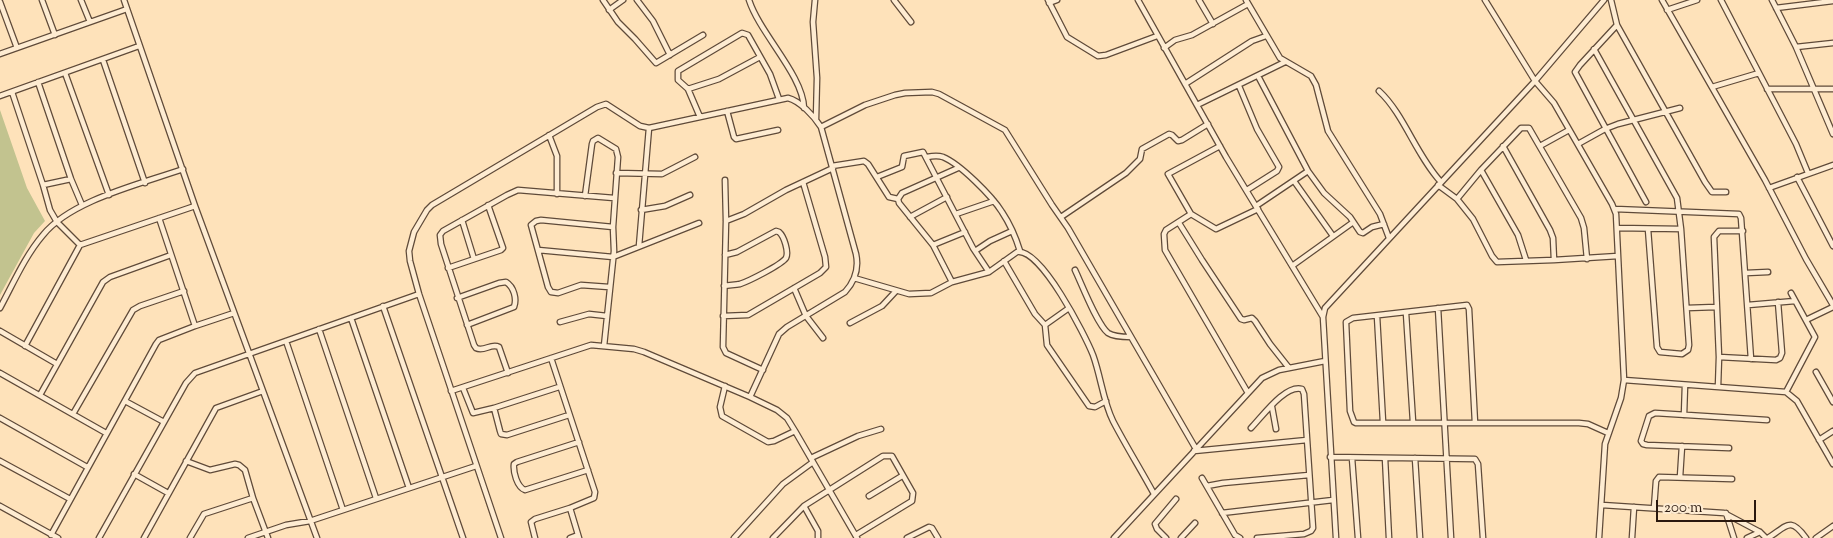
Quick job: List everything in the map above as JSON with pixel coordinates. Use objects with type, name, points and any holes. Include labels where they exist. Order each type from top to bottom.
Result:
[{"type":"street","points":[[42,0],[55,34]]},
{"type":"street","points":[[81,0],[90,22]]},
{"type":"street","points":[[124,0],[248,354],[317,538]]},
{"type":"street","points":[[603,0],[618,22],[655,63],[703,34]]},
{"type":"street","points":[[609,10],[623,0]]},
{"type":"street","points":[[637,0],[653,21],[670,55]]},
{"type":"street","points":[[748,0],[758,22],[801,92],[804,108]]},
{"type":"street","points":[[815,0],[813,22],[816,120]]},
{"type":"street","points":[[894,0],[911,22]]},
{"type":"street","points":[[1057,0],[1048,1],[1067,36],[1098,56],[1106,55],[1157,36]]},
{"type":"street","points":[[1138,0],[1220,146],[1323,317]]},
{"type":"street","points":[[1198,0],[1213,24]]},
{"type":"street","points":[[1485,0],[1535,81],[1551,98],[1614,208],[1617,228],[1624,380],[1621,398],[1604,448],[1599,538]]},
{"type":"street","points":[[1336,538],[1323,317],[1328,304],[1535,81],[1604,0]]},
{"type":"street","points":[[1611,0],[1617,25],[1710,190],[1715,193],[1726,192]]},
{"type":"street","points":[[1662,0],[1769,188],[1833,306],[1806,320]]},
{"type":"street","points":[[1667,10],[1696,0]]},
{"type":"street","points":[[1721,0],[1800,152],[1808,173]]},
{"type":"street","points":[[1772,0],[1796,47],[1833,134]]},
{"type":"street","points":[[1776,8],[1833,1]]},
{"type":"street","points":[[0,2],[17,48]]},
{"type":"street","points":[[1164,48],[1175,40],[1192,36],[1247,2],[1277,54],[1286,62],[1298,67],[1311,76],[1316,85],[1328,131],[1380,214],[1389,238]]},
{"type":"street","points":[[0,54],[127,9]]},
{"type":"street","points":[[1617,25],[1580,64],[1575,72],[1646,202]]},
{"type":"street","points":[[700,117],[688,89],[678,80],[678,71],[739,34],[745,33],[748,35],[780,99]]},
{"type":"street","points":[[1185,84],[1252,41],[1266,36]]},
{"type":"street","points":[[1796,47],[1833,43]]},
{"type":"street","points":[[0,96],[140,46]]},
{"type":"street","points":[[1594,49],[1675,193],[1681,229],[1687,308],[1688,350],[1682,354],[1660,352],[1657,345],[1648,229]]},
{"type":"street","points":[[688,89],[719,79],[760,56]]},
{"type":"street","points":[[103,60],[145,183]]},
{"type":"street","points":[[1197,105],[1286,62]]},
{"type":"street","points":[[1712,87],[1759,72]]},
{"type":"street","points":[[64,73],[109,195]]},
{"type":"street","points":[[1258,76],[1308,171],[1324,192],[1350,217],[1352,223],[1355,223],[1362,233],[1372,227],[1384,224]]},
{"type":"street","points":[[38,82],[71,179],[82,205]]},
{"type":"street","points":[[1238,86],[1257,129],[1279,167],[1277,171],[1247,190]]},
{"type":"street","points":[[1767,89],[1833,89]]},
{"type":"street","points":[[12,92],[50,210],[58,222],[80,246]]},
{"type":"street","points":[[821,126],[864,105],[895,95],[932,92],[973,111],[1007,132],[1061,217],[1195,450]]},
{"type":"street","points":[[1379,92],[1395,112],[1426,164],[1472,219],[1494,260],[1503,262],[1618,256]]},
{"type":"street","points":[[501,538],[418,294],[409,251],[414,232],[426,210],[432,205],[604,104],[640,126],[649,128],[780,99],[792,99],[804,108],[821,126],[858,263],[851,286],[845,292],[779,334],[750,397]]},
{"type":"street","points":[[1578,144],[1605,129],[1680,108]]},
{"type":"street","points":[[727,111],[736,139],[778,130]]},
{"type":"street","points":[[1061,217],[1129,170],[1140,159],[1144,147],[1169,134],[1172,134],[1178,140],[1182,140],[1208,124]]},
{"type":"street","points":[[1457,199],[1503,146],[1521,128],[1526,127],[1530,129],[1581,218],[1584,228],[1587,259]]},
{"type":"street","points":[[639,246],[649,128]]},
{"type":"street","points":[[1540,146],[1569,130]]},
{"type":"street","points":[[549,135],[557,156],[556,194]]},
{"type":"street","points":[[585,196],[593,141],[598,138],[616,149],[613,257],[604,346]]},
{"type":"street","points":[[1220,146],[1168,174],[1192,214],[1216,229],[1257,207],[1308,171]]},
{"type":"street","points":[[1503,146],[1550,230],[1554,242],[1554,260]]},
{"type":"street","points":[[877,177],[902,167],[904,156],[921,151],[927,157],[975,252],[989,272]]},
{"type":"street","points":[[927,157],[936,156],[944,158],[977,182],[1002,212],[1020,251],[1034,260],[1050,278],[1086,339],[1094,357],[1113,421],[1154,494]]},
{"type":"street","points":[[616,173],[662,174],[695,157]]},
{"type":"street","points":[[726,221],[744,214],[786,190],[833,167],[864,161],[868,164],[889,197],[898,198]]},
{"type":"street","points":[[1769,188],[1833,164]]},
{"type":"street","points":[[898,198],[902,193],[958,168]]},
{"type":"street","points":[[0,308],[43,234],[58,222],[82,205],[183,169]]},
{"type":"street","points":[[1481,170],[1518,235],[1526,260]]},
{"type":"street","points":[[1797,177],[1833,246]]},
{"type":"street","points":[[43,184],[71,179]]},
{"type":"street","points":[[725,180],[726,255],[722,343],[726,353],[763,370]]},
{"type":"street","points":[[1294,180],[1333,236]]},
{"type":"street","points":[[723,316],[748,315],[820,273],[826,267],[803,182]]},
{"type":"street","points":[[508,373],[499,347],[496,345],[482,349],[476,348],[457,298],[441,244],[440,234],[488,205],[518,190],[614,198]]},
{"type":"street","points":[[641,210],[665,206],[690,195]]},
{"type":"street","points":[[898,198],[899,203],[933,245],[952,282]]},
{"type":"street","points":[[910,217],[947,198]]},
{"type":"street","points":[[956,214],[994,201]]},
{"type":"street","points":[[448,268],[498,252],[502,248],[488,205]]},
{"type":"street","points":[[26,346],[80,246],[195,206]]},
{"type":"street","points":[[1614,208],[1738,213],[1742,218],[1751,358]]},
{"type":"street","points":[[1192,214],[1165,231],[1165,250],[1248,393]]},
{"type":"street","points":[[159,218],[195,326]]},
{"type":"street","points":[[462,220],[474,259]]},
{"type":"street","points":[[609,287],[581,285],[558,293],[551,292],[531,225],[536,221],[613,226]]},
{"type":"street","points":[[538,250],[613,257],[699,223]]},
{"type":"street","points":[[1180,223],[1241,319],[1252,318],[1255,321],[1289,368]]},
{"type":"street","points":[[1292,266],[1352,223]]},
{"type":"street","points":[[1617,228],[1681,229]]},
{"type":"street","points":[[724,286],[748,281],[787,257],[783,236],[780,232],[776,231],[737,252],[726,255]]},
{"type":"street","points":[[975,252],[990,241],[1012,231]]},
{"type":"street","points":[[1718,386],[1719,357],[1714,237],[1716,233],[1721,231],[1742,231]]},
{"type":"street","points":[[933,245],[965,232]]},
{"type":"street","points":[[854,278],[896,291],[914,294],[932,293],[952,282],[989,272],[1020,251]]},
{"type":"street","points":[[40,396],[106,279],[171,255]]},
{"type":"street","points":[[1004,261],[1035,314],[1045,325],[1047,345],[1090,406],[1095,407],[1106,401]]},
{"type":"street","points":[[1075,270],[1107,332],[1122,337],[1131,337]]},
{"type":"street","points":[[1746,273],[1768,272]]},
{"type":"street","points":[[457,298],[499,283],[506,282],[512,288],[514,307],[467,324]]},
{"type":"street","points":[[794,288],[806,316],[823,338]]},
{"type":"street","points":[[73,414],[134,310],[140,306],[184,291]]},
{"type":"street","points":[[850,323],[882,306],[896,291]]},
{"type":"street","points":[[1786,392],[1815,338],[1791,293]]},
{"type":"street","points":[[99,538],[186,383],[195,373],[418,294]]},
{"type":"street","points":[[1748,305],[1795,301]]},
{"type":"street","points":[[1719,357],[1776,360],[1781,357],[1778,302]]},
{"type":"street","points":[[1475,422],[1469,307],[1466,305],[1353,318],[1346,322],[1351,417],[1354,422],[1579,423],[1588,424],[1608,433]]},
{"type":"street","points":[[383,306],[463,538]]},
{"type":"street","points":[[1045,325],[1069,308]]},
{"type":"street","points":[[1438,308],[1451,538]]},
{"type":"street","points":[[1687,308],[1716,308]]},
{"type":"street","points":[[51,534],[159,340],[234,313]]},
{"type":"street","points":[[1406,313],[1413,422]]},
{"type":"street","points":[[560,322],[588,314],[607,316]]},
{"type":"street","points":[[1377,316],[1383,422]]},
{"type":"street","points":[[351,318],[409,488]]},
{"type":"street","points":[[319,329],[376,498]]},
{"type":"street","points":[[0,331],[57,364]]},
{"type":"street","points":[[286,341],[343,510]]},
{"type":"street","points":[[451,391],[587,346],[639,350],[750,397],[783,415],[795,431],[829,489],[856,536],[912,501],[913,493],[892,456],[888,454],[829,489],[804,506],[774,538]]},
{"type":"street","points":[[535,538],[531,522],[535,519],[570,508],[595,496],[551,358]]},
{"type":"street","points":[[1117,537],[1154,494],[1262,378],[1289,368],[1325,361]]},
{"type":"street","points":[[1816,372],[1833,402]]},
{"type":"street","points":[[0,374],[106,433]]},
{"type":"street","points":[[1624,380],[1786,392],[1797,401],[1833,464]]},
{"type":"street","points":[[1684,415],[1686,384]]},
{"type":"street","points":[[725,386],[720,411],[722,416],[768,442],[795,431]]},
{"type":"street","points":[[463,388],[473,413],[559,387]]},
{"type":"street","points":[[1250,428],[1285,392],[1294,388],[1302,389],[1304,394],[1313,523],[1311,531],[1304,534],[1257,538]]},
{"type":"street","points":[[144,538],[216,408],[263,391]]},
{"type":"street","points":[[125,401],[164,422]]},
{"type":"street","points":[[1272,407],[1276,429]]},
{"type":"street","points":[[494,408],[500,431],[504,435],[570,415]]},
{"type":"street","points":[[1729,448],[1647,445],[1641,441],[1651,414],[1767,420]]},
{"type":"street","points":[[0,418],[87,467]]},
{"type":"street","points":[[734,538],[783,484],[812,460],[858,436],[881,429]]},
{"type":"street","points":[[1819,440],[1833,431]]},
{"type":"street","points":[[1195,450],[1307,440]]},
{"type":"street","points":[[579,442],[517,462],[514,464],[513,469],[519,486],[525,490],[588,470]]},
{"type":"street","points":[[1680,477],[1682,446]]},
{"type":"street","points":[[1330,457],[1473,459],[1478,462],[1483,538]]},
{"type":"street","points":[[1352,458],[1358,538]]},
{"type":"street","points":[[1384,458],[1389,538]]},
{"type":"street","points":[[1415,458],[1420,538]]},
{"type":"street","points":[[0,461],[70,499]]},
{"type":"street","points":[[186,461],[207,470],[239,464],[245,470],[268,538]]},
{"type":"street","points":[[248,538],[310,521],[476,466]]},
{"type":"street","points":[[134,474],[168,492]]},
{"type":"street","points":[[1207,486],[1223,482],[1309,475]]},
{"type":"street","points":[[869,496],[902,476]]},
{"type":"street","points":[[1654,508],[1657,480],[1664,476],[1732,479]]},
{"type":"street","points":[[1202,478],[1235,535],[1240,538]]},
{"type":"street","points":[[190,538],[204,514],[253,498]]},
{"type":"street","points":[[1166,538],[1157,529],[1155,524],[1176,499]]},
{"type":"street","points":[[1222,513],[1334,500]]},
{"type":"street","points":[[1602,505],[1726,514],[1760,532],[1767,538],[1792,524],[1806,538]]},
{"type":"street","points":[[0,506],[58,538]]},
{"type":"street","points":[[804,506],[818,531],[818,538]]},
{"type":"street","points":[[1632,538],[1634,507]]},
{"type":"street","points":[[570,508],[578,537],[570,538]]},
{"type":"street","points":[[1726,514],[1734,538]]},
{"type":"street","points":[[1181,538],[1195,523]]},
{"type":"street","points":[[907,538],[929,526],[938,538]]},
{"type":"street","points":[[1816,538],[1833,526]]},
{"type":"street","points":[[1747,538],[1760,532]]},
{"type":"green space","points":[[0,110],[27,188],[45,221],[34,233],[0,295]]}]
